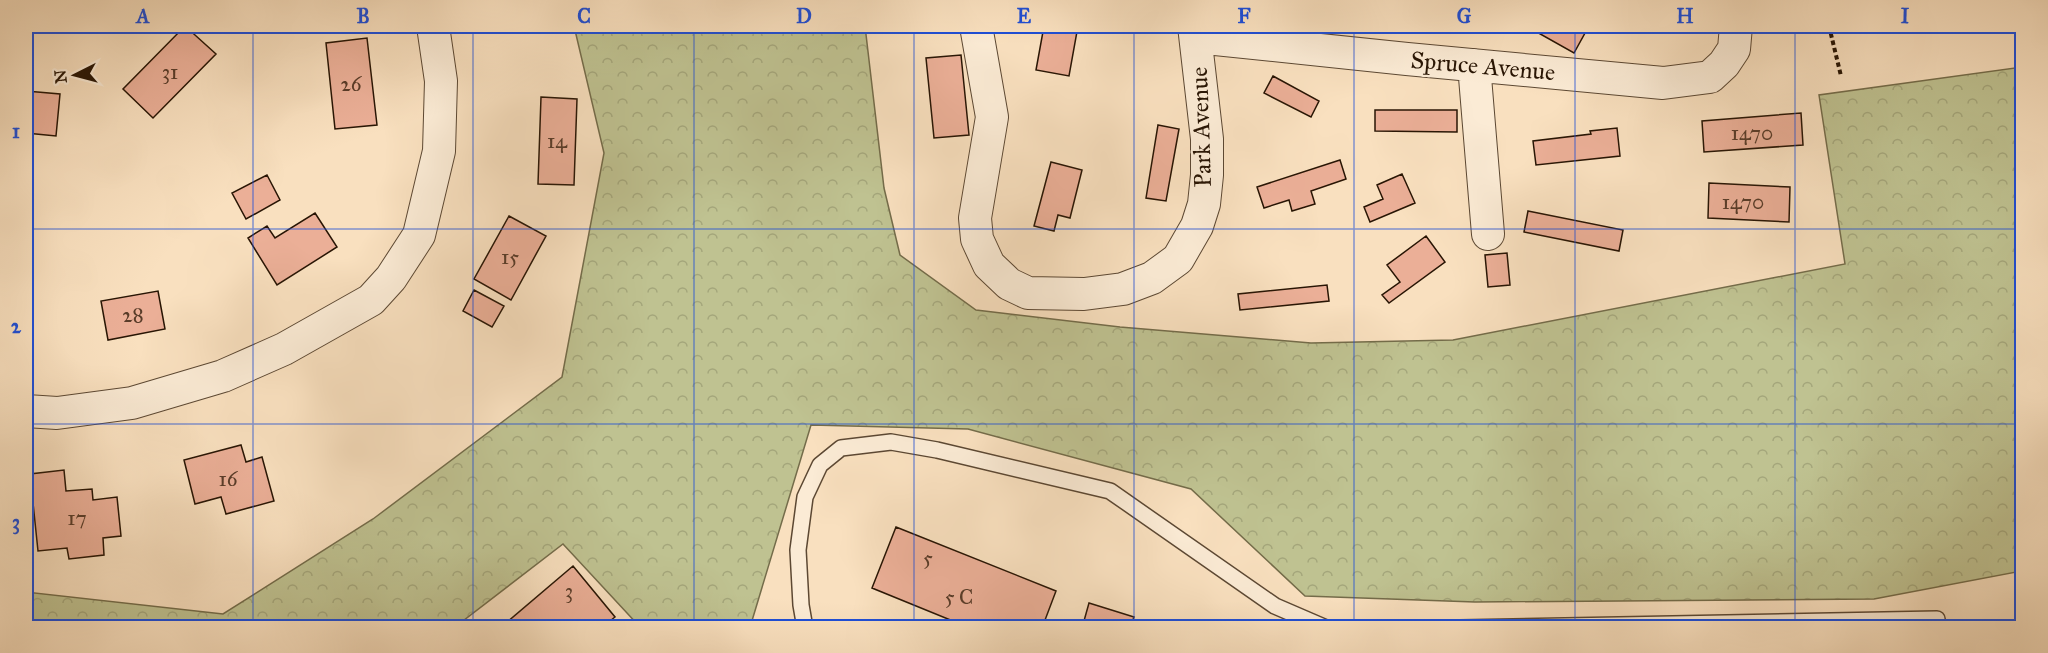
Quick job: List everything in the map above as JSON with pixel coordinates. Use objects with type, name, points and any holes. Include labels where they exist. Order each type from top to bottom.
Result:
[{"type":"street","points":[[26,411],[57,413],[132,403],[223,376],[284,349],[371,300],[391,278],[419,235],[439,151],[441,81],[433,26]]},
{"type":"street","name":"Park Avenue","points":[[976,26],[992,117],[975,218],[977,239],[989,265],[1009,284],[1028,293],[1084,294],[1122,289],[1152,278],[1178,259],[1197,226],[1207,175],[1207,139],[1195,31]]},
{"type":"street","name":"Spruce Avenue","points":[[1195,31],[1474,65],[1663,83],[1710,77],[1724,64],[1734,49],[1736,26]]},
{"type":"street","points":[[1474,65],[1488,234]]},
{"type":"lane","points":[[805,627],[801,605],[798,550],[805,497],[820,465],[841,448],[891,442],[937,450],[1110,491],[1275,606],[1326,627]]},
{"type":"lane","points":[[1460,627],[1937,619]]},
{"type":"path","points":[[1829,26],[1841,76]]},
{"type":"green space","points":[[574,26],[865,26],[884,188],[900,255],[976,310],[1120,327],[1311,343],[1453,340],[1845,264],[1819,95],[2022,67],[2022,571],[1874,599],[1475,602],[1305,596],[1191,489],[968,429],[811,425],[751,624],[729,628],[640,627],[563,544],[455,627],[26,627],[26,592],[223,614],[373,519],[562,377],[604,153]]},
{"type":"building","points":[[185,26],[216,54],[153,118],[123,89]]},
{"type":"building","points":[[1044,26],[1078,26],[1069,76],[1036,70]]},
{"type":"building","points":[[1526,26],[1572,26],[1585,33],[1574,53]]},
{"type":"building","points":[[367,38],[377,125],[335,129],[326,43]]},
{"type":"building","points":[[961,55],[969,135],[934,138],[926,58]]},
{"type":"building","points":[[1273,76],[1319,101],[1311,117],[1264,93]]},
{"type":"building","points":[[26,91],[60,94],[56,136],[26,133]]},
{"type":"building","points":[[541,97],[577,99],[574,185],[538,184]]},
{"type":"building","points":[[1375,110],[1457,110],[1457,132],[1375,131]]},
{"type":"building","points":[[1801,113],[1803,145],[1704,152],[1702,121]]},
{"type":"building","points":[[1158,125],[1179,129],[1166,201],[1146,198]]},
{"type":"building","points":[[1617,128],[1620,156],[1536,165],[1533,141],[1591,134],[1590,131]]},
{"type":"building","points":[[1340,160],[1346,179],[1311,191],[1315,204],[1292,211],[1289,200],[1264,208],[1257,187]]},
{"type":"building","points":[[1051,162],[1082,170],[1070,218],[1058,215],[1054,231],[1034,226]]},
{"type":"building","points":[[1402,174],[1415,203],[1370,222],[1364,207],[1383,199],[1377,185]]},
{"type":"building","points":[[267,175],[280,200],[246,219],[232,193]]},
{"type":"building","points":[[1709,183],[1790,187],[1789,222],[1708,218]]},
{"type":"building","points":[[1528,211],[1623,230],[1619,251],[1524,232]]},
{"type":"building","points":[[315,213],[337,247],[277,285],[248,238],[267,226],[275,238]]},
{"type":"building","points":[[509,216],[546,236],[511,300],[474,279]]},
{"type":"building","points":[[1426,236],[1445,262],[1389,303],[1382,295],[1400,282],[1387,265]]},
{"type":"building","points":[[1507,253],[1510,285],[1488,287],[1485,255]]},
{"type":"building","points":[[1327,285],[1329,301],[1240,310],[1238,294]]},
{"type":"building","points":[[474,290],[504,306],[492,327],[463,311]]},
{"type":"building","points":[[158,291],[165,329],[108,340],[101,301]]},
{"type":"building","points":[[241,445],[246,462],[262,457],[274,501],[226,514],[221,497],[195,504],[184,460]]},
{"type":"building","points":[[64,470],[66,491],[92,489],[93,500],[117,497],[121,536],[103,538],[104,555],[69,559],[67,548],[38,551],[30,474]]},
{"type":"building","points":[[896,527],[1056,591],[1042,628],[970,628],[872,588]]},
{"type":"building","points":[[573,566],[615,617],[601,628],[500,628]]},
{"type":"building","points":[[1089,603],[1134,617],[1130,628],[1082,628]]}]
